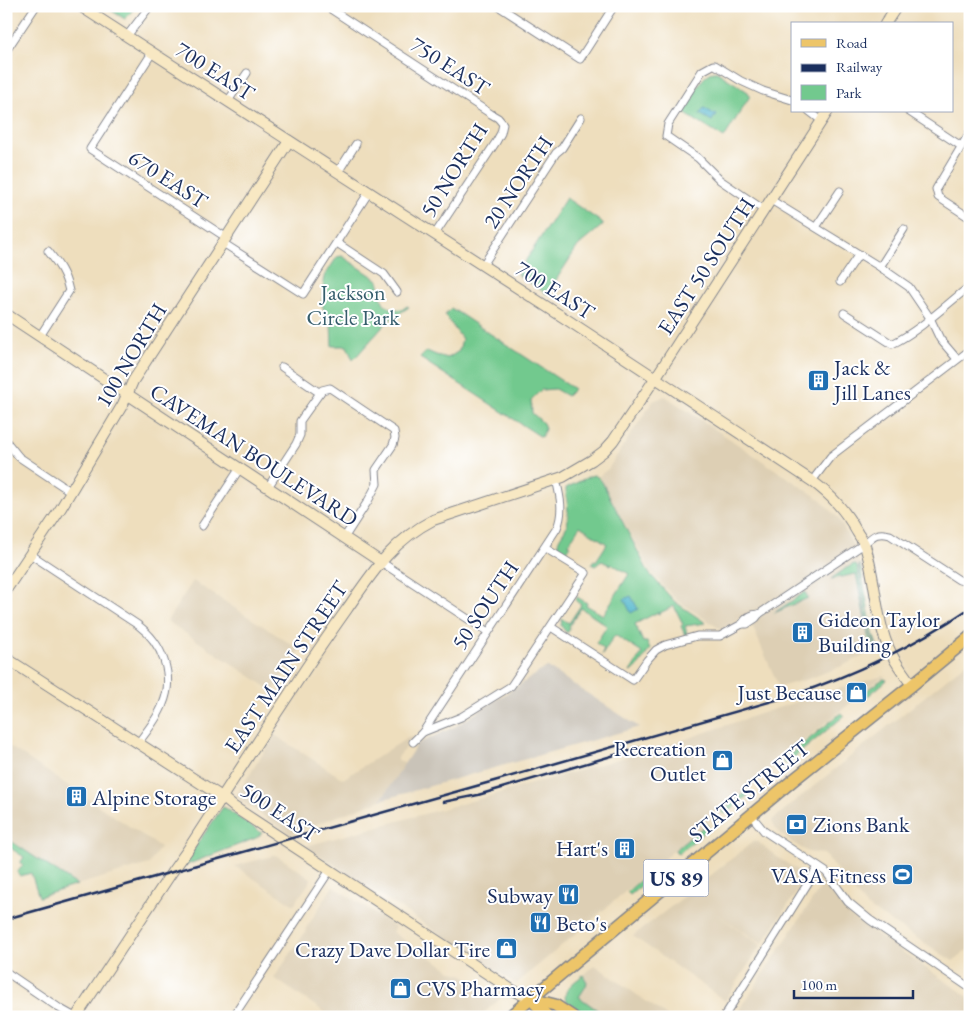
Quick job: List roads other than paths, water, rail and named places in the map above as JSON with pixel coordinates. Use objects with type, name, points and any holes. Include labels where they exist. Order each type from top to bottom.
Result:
[{"type":"main road","name":"STATE STREET","points":[[509,1017],[751,815],[970,637]]},
{"type":"main road","name":"500 EAST","points":[[531,998],[548,1017]]},
{"type":"main road","name":"500 EAST","points":[[531,998],[555,1005],[573,1017]]},
{"type":"street","points":[[6,52],[36,6]]},
{"type":"street","name":"700 EAST","points":[[80,6],[656,377],[812,481],[835,500],[864,544],[883,634],[892,654],[912,685]]},
{"type":"street","points":[[127,36],[150,6]]},
{"type":"street","name":"750 EAST","points":[[326,6],[492,114],[503,124]]},
{"type":"street","points":[[498,6],[580,59],[614,6]]},
{"type":"street","points":[[887,22],[897,6]]},
{"type":"street","name":"670 EAST","points":[[152,53],[90,149],[303,294],[337,243]]},
{"type":"street","points":[[764,210],[720,180],[698,158],[666,136],[668,124],[702,71],[715,65],[740,81],[791,100]]},
{"type":"street","points":[[228,101],[247,73]]},
{"type":"street","points":[[809,112],[822,121]]},
{"type":"street","name":"EAST 50 SOUTH","points":[[613,441],[827,112]]},
{"type":"street","points":[[909,112],[960,146]]},
{"type":"street","name":"20 NORTH","points":[[483,265],[556,153],[562,148],[582,118]]},
{"type":"street","name":"50 NORTH","points":[[435,234],[496,142],[503,124]]},
{"type":"street","points":[[970,132],[936,189],[938,197],[970,218]]},
{"type":"street","name":"100 NORTH","points":[[6,590],[123,404],[133,381],[289,141]]},
{"type":"street","points":[[338,172],[356,144]]},
{"type":"street","points":[[816,227],[840,190]]},
{"type":"street","points":[[369,192],[337,243],[384,274],[397,292]]},
{"type":"street","points":[[771,200],[909,287],[930,318],[940,339],[957,359]]},
{"type":"street","points":[[880,267],[904,228]]},
{"type":"street","points":[[40,336],[69,291],[66,277],[60,265],[48,250]]},
{"type":"street","points":[[840,282],[859,254]]},
{"type":"street","points":[[844,313],[892,344],[902,340],[970,286]]},
{"type":"street","name":"CAVEMAN BOULEVARD","points":[[6,314],[381,562]]},
{"type":"street","points":[[812,481],[831,456],[970,350]]},
{"type":"street","points":[[282,367],[321,391]]},
{"type":"street","points":[[268,487],[296,444],[300,435],[300,421],[321,391],[330,388],[394,430],[395,438],[393,444],[376,470],[377,484],[344,538]]},
{"type":"street","points":[[6,441],[19,457],[70,491]]},
{"type":"street","name":"EAST MAIN STREET","points":[[75,1017],[315,654],[388,554],[410,534],[432,520],[572,473],[604,451],[613,441]]},
{"type":"street","points":[[202,526],[240,468]]},
{"type":"street","name":"50 SOUTH","points":[[413,742],[423,732],[557,528],[561,518],[561,503],[556,479]]},
{"type":"street","points":[[551,627],[633,680],[656,650],[696,636],[720,636],[742,624],[747,624],[877,534],[885,533],[890,535],[959,580],[970,581]]},
{"type":"street","points":[[423,732],[461,716],[511,686],[551,627],[586,573],[545,548]]},
{"type":"street","points":[[30,554],[138,625],[158,645],[168,677],[167,694],[163,705],[138,743]]},
{"type":"street","points":[[381,562],[488,632]]},
{"type":"street","name":"500 EAST","points":[[6,658],[222,797],[234,807],[512,990],[531,998]]},
{"type":"street","points":[[751,815],[764,831],[826,872],[848,902],[870,920],[970,988]]},
{"type":"street","points":[[724,1017],[818,867]]},
{"type":"street","points":[[233,1017],[330,870]]},
{"type":"street","points":[[6,972],[75,1017]]},
{"type":"water","points":[[704,108],[714,114],[716,113],[716,117],[712,121],[700,114]]},
{"type":"water","points":[[631,596],[638,609],[631,613],[624,599]]},
{"type":"railway","points":[[6,919],[790,696],[837,679],[883,658],[927,635],[970,608]]},
{"type":"railway","points":[[443,802],[478,795],[639,748]]},
{"type":"place","name":"Jack & Jill Lanes","points":[[818,380]]},
{"type":"place","name":"Gideon Taylor Building","points":[[802,632]]},
{"type":"place","name":"Just Because","points":[[857,692]]},
{"type":"place","name":"Recreation Outlet","points":[[722,761]]},
{"type":"place","name":"Alpine Storage","points":[[76,797]]},
{"type":"place","name":"Zions Bank","points":[[797,824]]},
{"type":"place","name":"Hart's","points":[[624,848]]},
{"type":"place","name":"VASA Fitness","points":[[902,875]]},
{"type":"place","name":"Subway","points":[[569,895]]},
{"type":"place","name":"Beto's","points":[[540,923]]},
{"type":"place","name":"Crazy Dave Dollar Tire","points":[[506,949]]},
{"type":"place","name":"CVS Pharmacy","points":[[400,988]]},
{"type":"park label","name":"Jackson Circle Park","points":[[353,304]]}]
